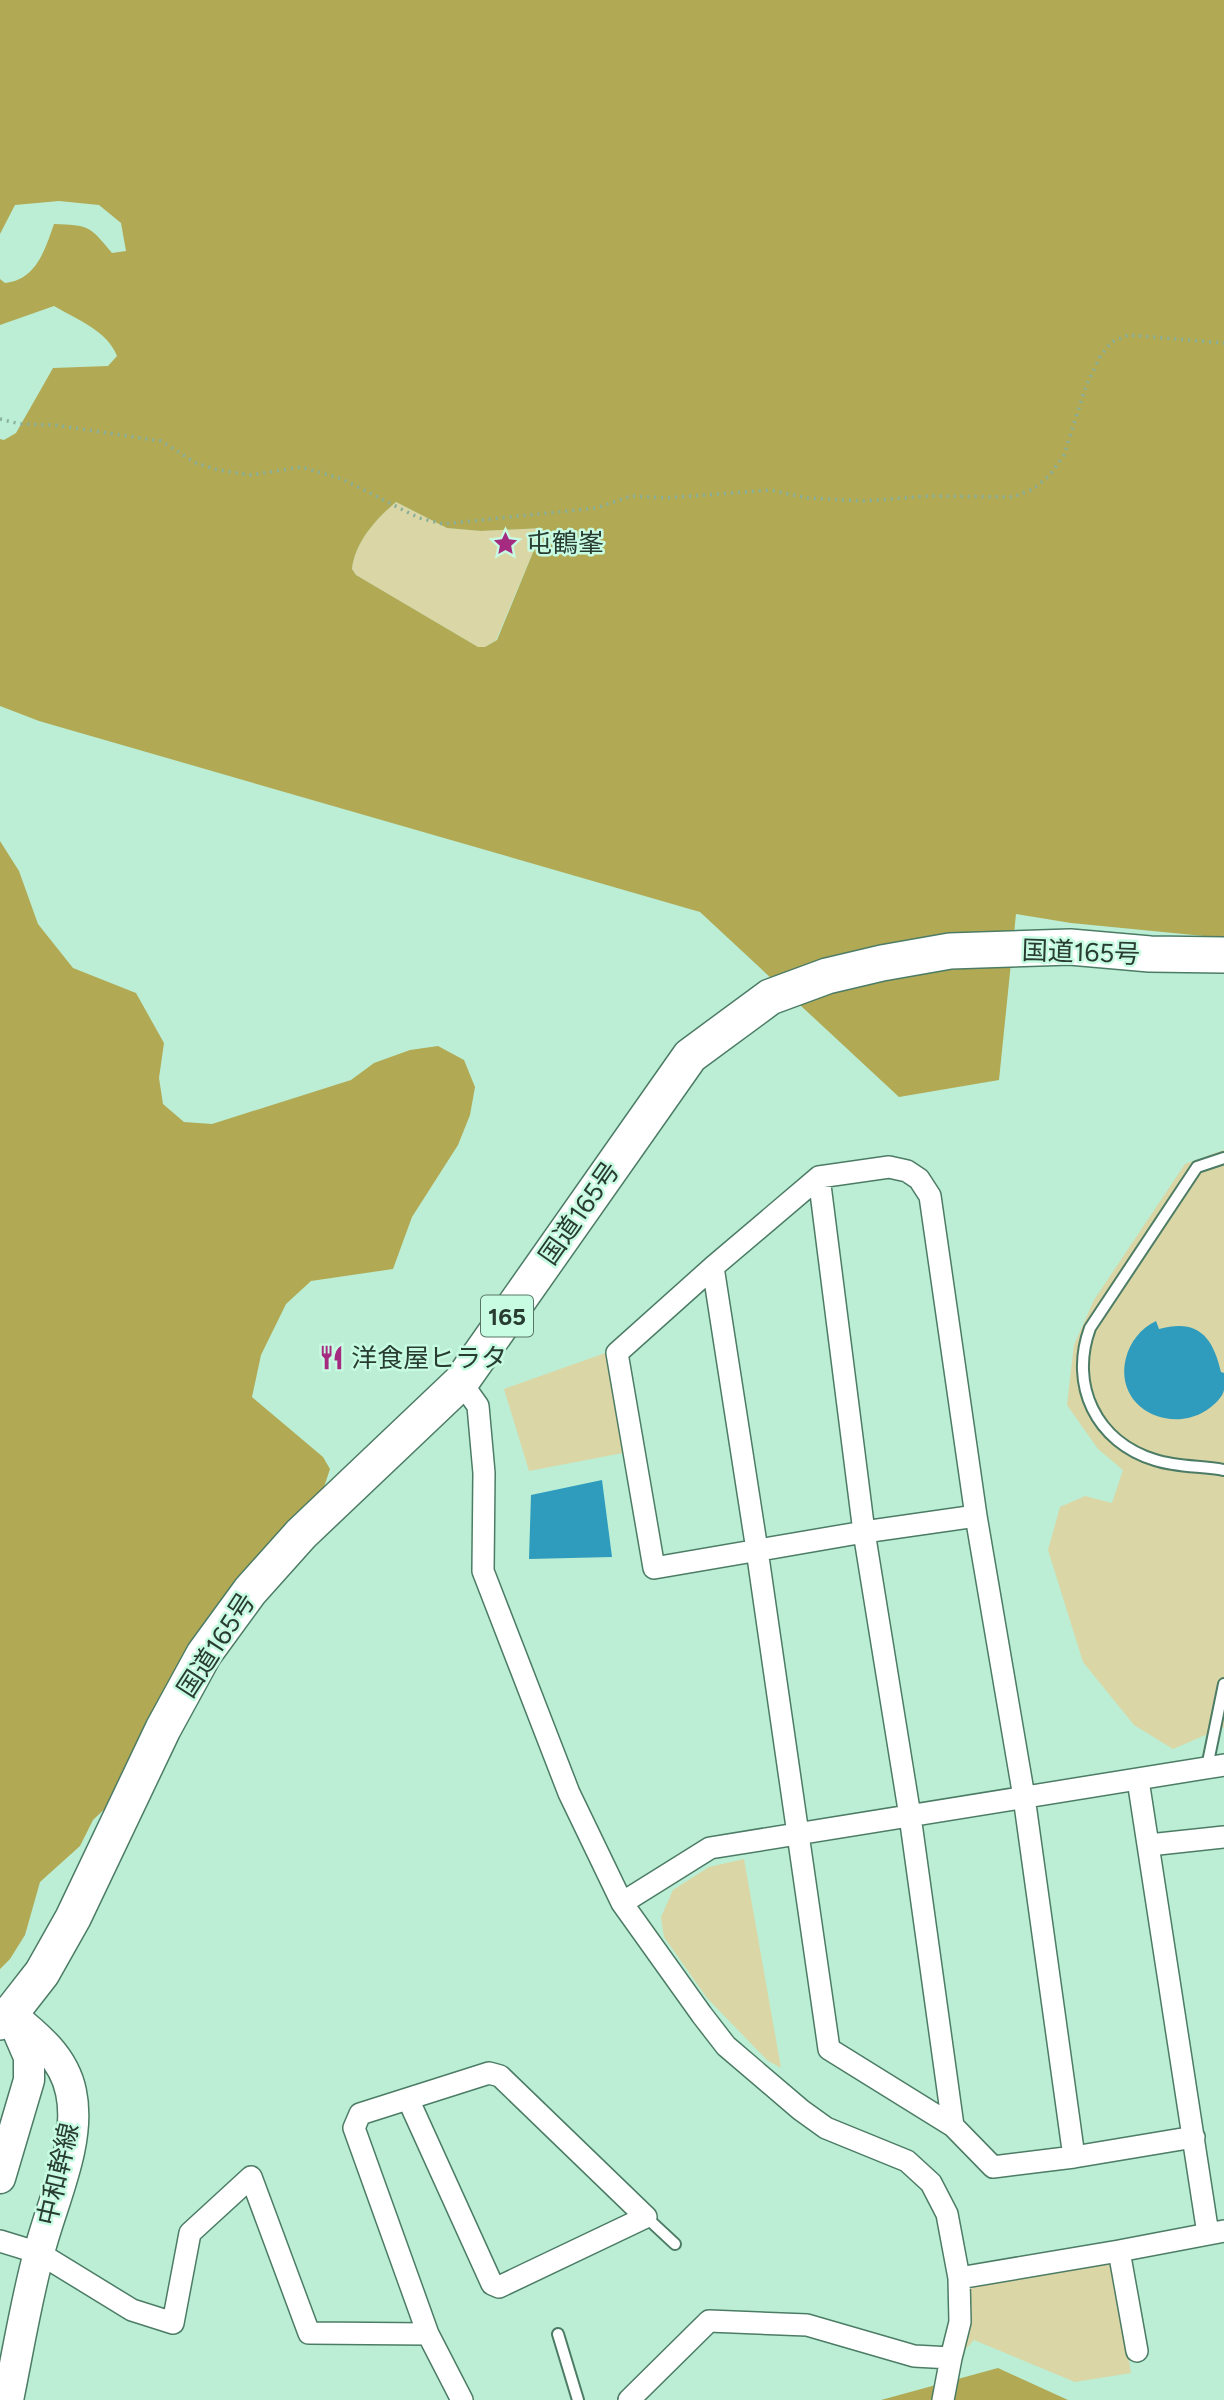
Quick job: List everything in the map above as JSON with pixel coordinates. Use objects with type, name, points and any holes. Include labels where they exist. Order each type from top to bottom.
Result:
[{"type":"highway","name":"国道165号","points":[[5,2018],[42,1973],[73,1918],[163,1729],[204,1654],[250,1591],[301,1534],[461,1382],[690,1056],[770,996],[827,976],[950,951],[1070,947],[1150,954],[1224,955]]},
{"type":"main road","name":"中和幹線","points":[[0,2178],[29,2080],[29,2057],[5,2018]]},
{"type":"main road","name":"中和幹線","points":[[5,2018],[38,2037],[60,2062],[71,2091],[74,2122],[69,2150],[39,2253],[8,2400]]},
{"type":"street","points":[[976,1516],[654,1568],[617,1353],[819,1177],[889,1167],[907,1171],[919,1178],[930,1196],[976,1516],[1024,1797],[1074,2157]]},
{"type":"street","points":[[819,1177],[864,1532],[910,1816],[953,2126]]},
{"type":"street","points":[[713,1267],[829,2049],[953,2126],[993,2167],[1194,2137]]},
{"type":"street","points":[[461,1382],[478,1406],[484,1474],[483,1571],[569,1793],[622,1903],[726,2046],[826,2128],[907,2161],[931,2183],[947,2214],[959,2278],[960,2322],[943,2400]]},
{"type":"street","points":[[622,1903],[710,1848],[1215,1766]]},
{"type":"street","points":[[959,2278],[1216,2232],[1194,2137],[1138,1780]]},
{"type":"street","points":[[1149,1846],[1224,1837]]},
{"type":"street","points":[[408,2099],[492,2284],[499,2287],[646,2217],[500,2076],[489,2073],[360,2114],[354,2128],[428,2334],[461,2400]]},
{"type":"street","points":[[0,2241],[39,2253],[132,2310],[173,2323],[190,2233],[251,2178],[309,2333],[428,2334]]},
{"type":"street","points":[[1119,2251],[1137,2351]]},
{"type":"street","points":[[629,2400],[709,2321],[807,2325],[914,2356],[951,2358]]},
{"type":"lane","points":[[1224,1158],[1196,1167],[1090,1328],[1082,1358],[1086,1395],[1093,1412],[1113,1436],[1134,1451],[1157,1461],[1224,1470]]},
{"type":"lane","points":[[1215,1766],[1224,1684]]},
{"type":"lane","points":[[646,2217],[675,2244]]},
{"type":"lane","points":[[558,2334],[578,2400]]},
{"type":"path","points":[[0,419],[20,424],[54,425],[160,441],[196,463],[218,470],[251,475],[301,467],[342,479],[419,518],[443,524],[596,508],[631,496],[666,498],[770,490],[807,498],[863,501],[930,496],[1013,497],[1033,489],[1049,476],[1064,455],[1086,386],[1101,355],[1112,342],[1128,335],[1224,343]]},
{"type":"shaded area","points":[[0,0],[1224,0],[1224,938],[1071,923],[1016,914],[999,1080],[899,1097],[700,912],[39,721],[0,706],[0,439],[4,440],[16,433],[53,368],[108,366],[117,356],[99,332],[54,306],[0,325],[0,279],[5,283],[16,281],[32,270],[43,253],[54,224],[82,226],[99,237],[112,253],[126,251],[121,223],[99,205],[59,201],[15,205],[0,234]],"holes":[[[396,502],[447,528],[481,531],[543,528],[497,640],[485,647],[478,647],[356,575],[352,569],[362,540]]]},
{"type":"shaded area","points":[[396,502],[447,528],[481,531],[543,528],[496,640],[485,647],[478,647],[356,575],[352,569],[362,540]]},
{"type":"shaded area","points":[[0,841],[19,871],[38,924],[73,968],[136,993],[164,1043],[159,1078],[163,1104],[184,1122],[212,1124],[351,1080],[374,1063],[410,1050],[438,1046],[464,1060],[475,1087],[470,1115],[458,1145],[412,1217],[393,1269],[311,1281],[286,1304],[261,1355],[252,1397],[323,1457],[330,1469],[321,1496],[113,1801],[93,1820],[80,1846],[40,1882],[25,1935],[10,1959],[0,1969]]},
{"type":"shaded area","points":[[1224,1150],[1224,1727],[1173,1749],[1134,1725],[1083,1662],[1048,1550],[1060,1507],[1085,1496],[1112,1503],[1123,1470],[1098,1449],[1067,1405],[1074,1345],[1094,1300],[1185,1164]]},
{"type":"shaded area","points":[[611,1351],[628,1452],[529,1471],[504,1389]]},
{"type":"shaded area","points":[[744,1859],[781,2068],[767,2060],[707,1998],[664,1937],[661,1917],[673,1890],[709,1867]]},
{"type":"shaded area","points":[[1111,2252],[1131,2373],[1075,2382],[974,2340],[962,2353],[968,2283]]},
{"type":"shaded area","points":[[998,2368],[1068,2400],[881,2400]]},
{"type":"water","points":[[1156,1321],[1159,1329],[1184,1326],[1202,1333],[1213,1349],[1221,1372],[1224,1373],[1224,1390],[1221,1397],[1196,1416],[1164,1418],[1149,1413],[1137,1404],[1128,1391],[1124,1376],[1128,1352],[1141,1332]]},
{"type":"water","points":[[602,1480],[612,1557],[529,1559],[531,1495]]},
{"type":"place","name":"屯鶴峯","points":[[506,543]]},
{"type":"place","name":"洋食屋ヒラタ","points":[[331,1358]]}]
